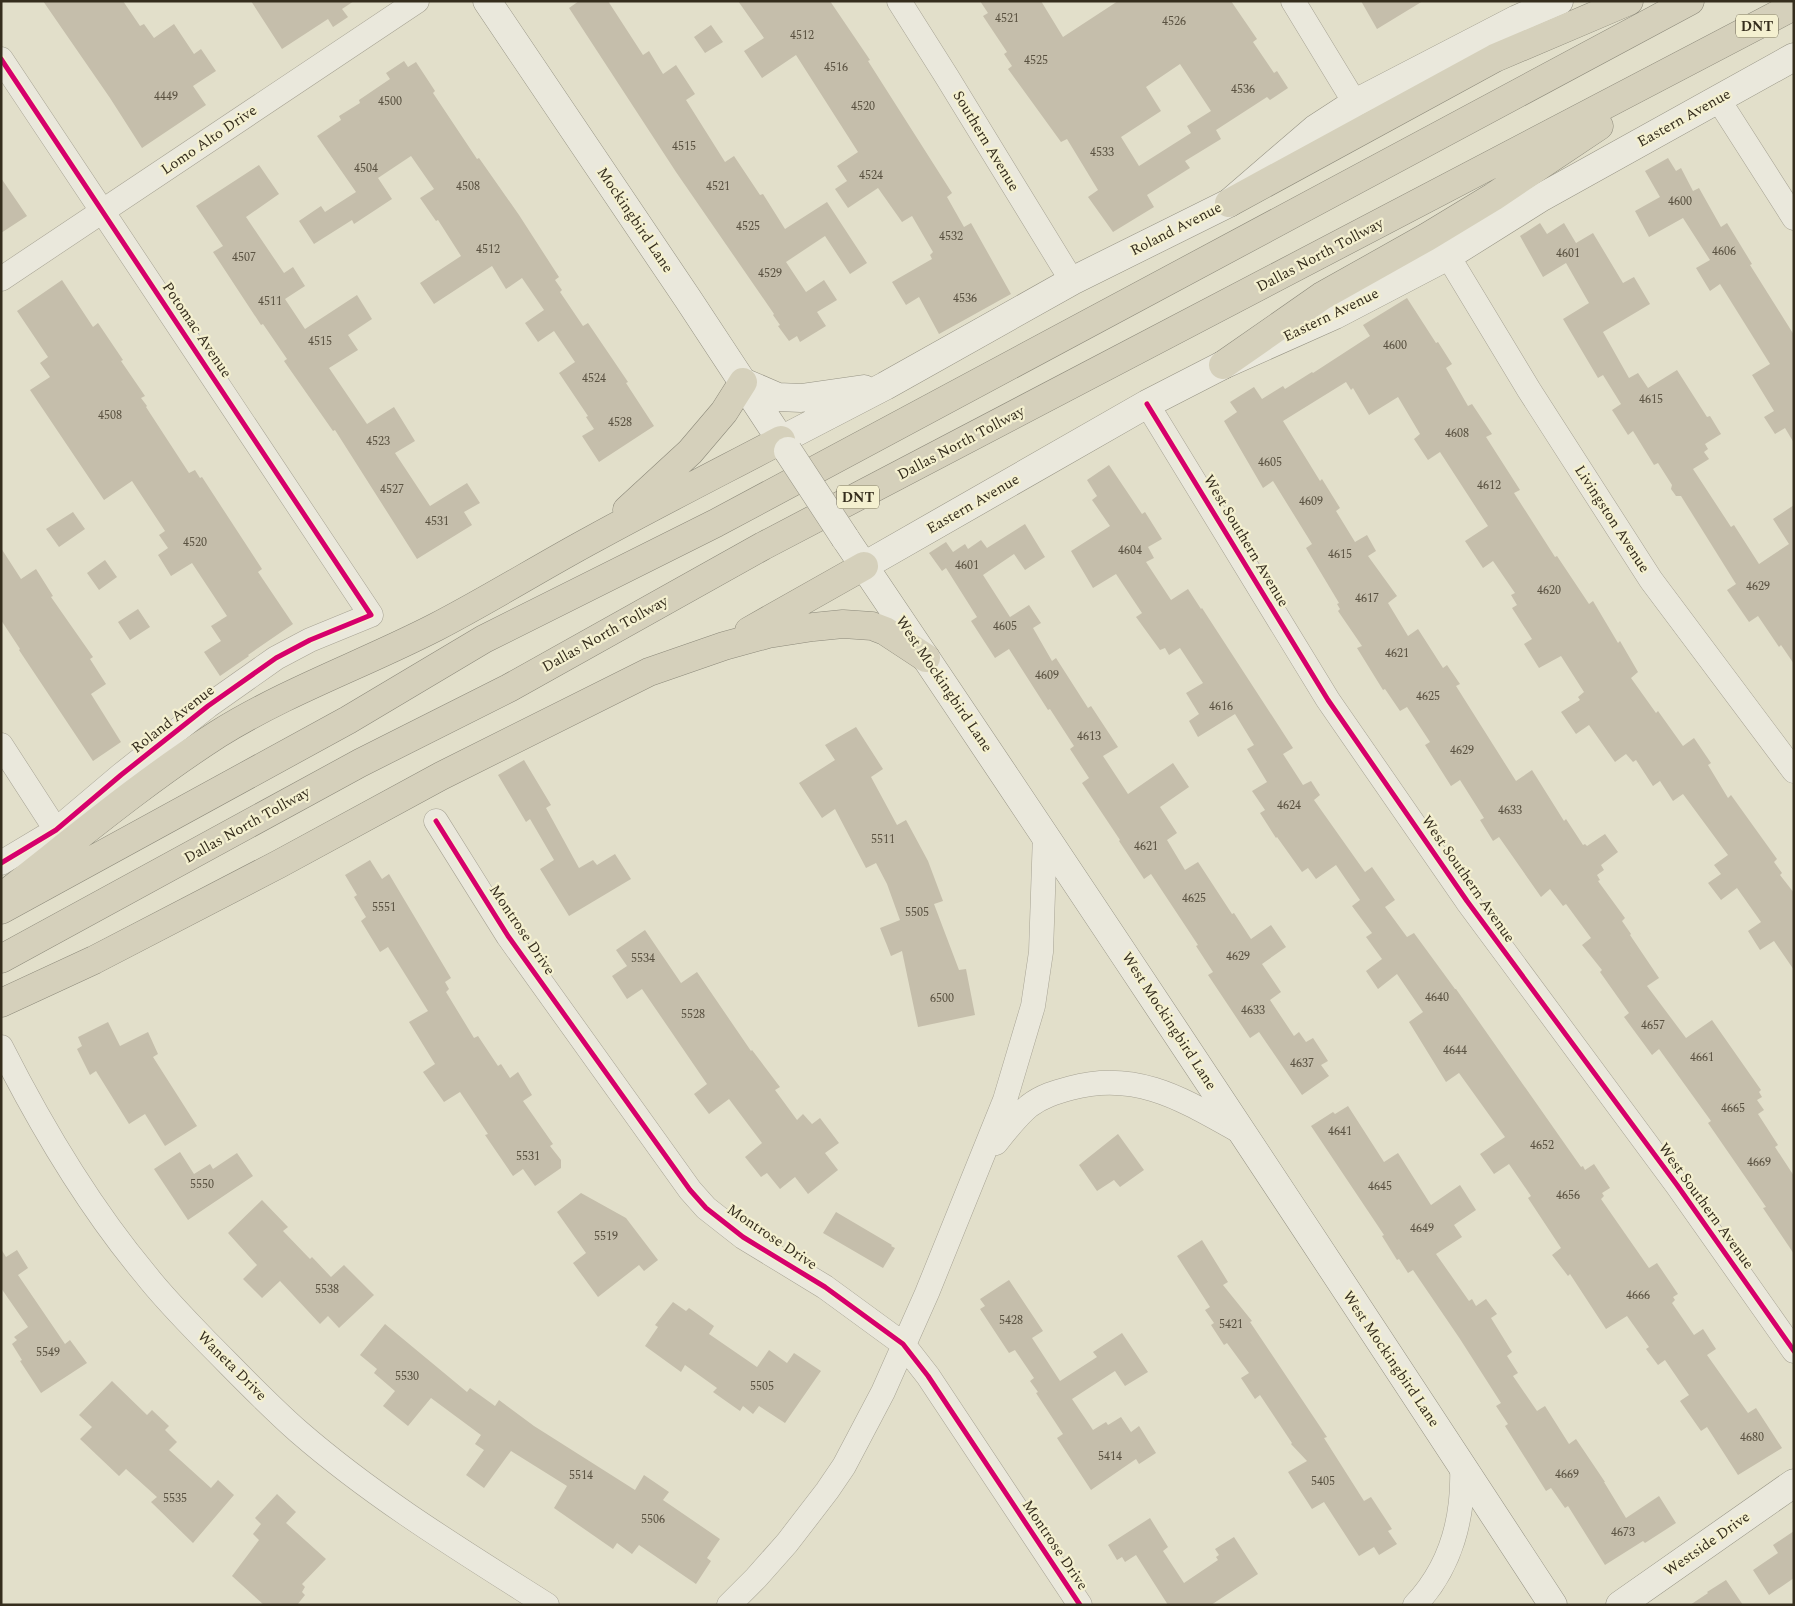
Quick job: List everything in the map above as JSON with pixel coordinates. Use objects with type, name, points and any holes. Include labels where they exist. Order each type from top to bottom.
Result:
[{"type":"highway","points":[[1229,203],[1494,58],[1629,1]]},
{"type":"highway","points":[[1,910],[348,720],[484,639],[716,523],[1690,1]]},
{"type":"highway","name":"Dallas North Tollway","points":[[1,959],[360,763],[509,688],[764,546],[1794,6]]},
{"type":"highway","points":[[1223,365],[1322,296],[1427,237],[1493,197],[1720,46]]},
{"type":"highway","points":[[594,539],[690,452],[724,412],[743,382]]},
{"type":"highway","points":[[1,897],[132,794],[220,733],[300,691],[384,654],[594,539],[784,446]]},
{"type":"highway","points":[[724,646],[864,566]]},
{"type":"highway","points":[[1,1003],[103,956],[279,864],[441,776],[649,672],[724,646],[768,634],[813,626],[861,624],[885,631],[926,658]]},
{"type":"main road","name":"Mockingbird Lane","points":[[487,1],[784,446]]},
{"type":"main road","name":"Roland Avenue","points":[[784,446],[885,386],[1072,281],[1229,203],[1315,129],[1355,103],[1517,19],[1559,1]]},
{"type":"main road","name":"Eastern Avenue","points":[[864,566],[1147,404],[1223,365],[1335,315],[1448,256],[1542,198],[1794,57]]},
{"type":"main road","points":[[743,382],[778,396],[801,398],[885,386]]},
{"type":"main road","name":"West Mockingbird Lane","points":[[784,446],[1175,1029],[1552,1605]]},
{"type":"main road","name":"Westside Drive","points":[[1620,1605],[1794,1483]]},
{"type":"street","name":"Lomo Alto Drive","points":[[1,279],[417,1]]},
{"type":"street","name":"Southern Avenue","points":[[899,1],[948,77],[1072,281]]},
{"type":"street","points":[[1293,1],[1355,103]]},
{"type":"street","name":"Potomac Avenue","points":[[1,59],[372,614]]},
{"type":"street","points":[[1718,99],[1794,218]]},
{"type":"street","name":"Livingston Avenue","points":[[1448,256],[1529,390],[1651,580],[1794,771]]},
{"type":"street","name":"West Southern Avenue","points":[[1147,404],[1339,716],[1467,901],[1677,1185],[1794,1351]]},
{"type":"street","name":"Roland Avenue","points":[[1,863],[56,830],[121,775],[208,706],[276,658],[310,640],[372,614]]},
{"type":"street","points":[[1,745],[56,830]]},
{"type":"street","name":"Montrose Drive","points":[[436,821],[508,936],[690,1190],[706,1208],[743,1237],[825,1287],[903,1344],[933,1384],[1080,1605]]},
{"type":"street","points":[[729,1605],[787,1543],[844,1466],[878,1400],[927,1293],[1005,1100],[1033,1006],[1041,952],[1045,834]]},
{"type":"street","name":"Waneta Drive","points":[[1,1047],[23,1090],[61,1154],[102,1216],[146,1275],[245,1381],[299,1432],[398,1508],[457,1549],[547,1605]]},
{"type":"street","points":[[979,1164],[1014,1121],[1030,1105],[1050,1093],[1089,1083],[1138,1084],[1167,1093],[1241,1132]]},
{"type":"street","points":[[1415,1605],[1429,1590],[1442,1567],[1454,1538],[1462,1500],[1462,1466]]},
{"type":"building","points":[[43,1],[123,1],[140,26],[144,24],[154,38],[174,24],[194,54],[201,49],[216,71],[193,86],[206,105],[142,148]]},
{"type":"building","points":[[251,1],[354,1],[342,9],[348,17],[333,27],[328,19],[282,49]]},
{"type":"building","points":[[579,1],[608,1],[643,55],[649,51],[663,74],[676,65],[695,94],[686,100],[725,162],[734,156],[760,195],[763,194],[785,229],[827,202],[867,263],[850,274],[825,236],[786,262],[806,292],[824,280],[837,300],[817,312],[826,326],[800,342],[797,336],[789,341],[778,326],[780,325],[774,314],[676,172],[569,8]]},
{"type":"building","points":[[738,1],[830,1],[870,60],[868,61],[952,193],[947,197],[964,227],[971,223],[1011,294],[939,334],[919,297],[906,305],[892,282],[932,259],[930,255],[933,252],[912,216],[902,222],[878,188],[848,208],[835,189],[847,181],[837,166],[858,152],[796,55],[762,78],[744,51],[764,38]]},
{"type":"building","points":[[980,1],[1041,1],[1063,37],[1118,1],[1231,1],[1257,39],[1253,42],[1274,73],[1277,71],[1288,88],[1270,100],[1267,97],[1216,130],[1221,139],[1185,161],[1190,168],[1147,195],[1154,207],[1113,232],[1088,197],[1098,190],[1067,139],[1061,142],[1008,69],[1012,66],[1004,54],[1007,52],[983,16],[988,13]],"holes":[[[1180,64],[1211,111],[1187,126],[1191,133],[1139,166],[1121,137],[1161,111],[1146,87]]]},
{"type":"building","points":[[1361,1],[1423,1],[1377,29]]},
{"type":"building","points":[[711,25],[723,42],[705,53],[694,37]]},
{"type":"building","points":[[404,61],[408,67],[416,62],[435,91],[433,93],[477,159],[479,158],[519,215],[559,277],[555,280],[562,290],[560,292],[583,326],[588,323],[628,382],[626,383],[654,426],[599,462],[582,436],[594,429],[586,417],[588,416],[559,373],[575,362],[554,331],[538,342],[525,323],[544,310],[522,278],[506,289],[492,266],[434,304],[420,283],[461,256],[438,220],[436,221],[420,198],[434,189],[411,156],[378,178],[392,199],[354,224],[352,220],[314,244],[299,221],[321,206],[325,212],[356,192],[317,136],[341,120],[339,116],[360,103],[359,100],[390,79],[386,73]]},
{"type":"building","points":[[1668,158],[1676,171],[1681,168],[1693,191],[1699,188],[1721,227],[1727,223],[1752,264],[1750,265],[1794,335],[1794,443],[1785,428],[1775,434],[1764,417],[1774,411],[1752,375],[1770,364],[1720,284],[1710,291],[1696,268],[1710,260],[1683,218],[1649,237],[1635,211],[1660,197],[1645,171]]},
{"type":"building","points":[[259,165],[279,194],[246,217],[284,273],[293,267],[305,286],[285,299],[305,329],[357,295],[372,319],[348,335],[358,350],[329,368],[367,424],[394,407],[415,441],[395,453],[430,506],[467,483],[480,503],[464,512],[472,525],[417,559],[335,430],[333,431],[284,361],[287,359],[263,324],[261,325],[213,252],[223,246],[196,206]]},
{"type":"building","points":[[1,178],[27,216],[1,233]]},
{"type":"building","points":[[1540,223],[1547,234],[1564,223],[1576,243],[1593,233],[1623,283],[1634,277],[1650,304],[1603,332],[1629,378],[1638,373],[1648,388],[1677,370],[1707,417],[1710,416],[1721,434],[1705,444],[1708,449],[1704,452],[1709,459],[1693,469],[1731,527],[1734,525],[1759,564],[1789,544],[1773,519],[1794,505],[1794,664],[1781,645],[1779,647],[1758,616],[1749,622],[1727,590],[1736,584],[1681,496],[1676,496],[1671,489],[1672,485],[1658,463],[1654,465],[1633,431],[1628,435],[1612,410],[1621,404],[1603,375],[1598,378],[1563,319],[1589,303],[1566,263],[1543,277],[1520,236]]},
{"type":"building","points":[[62,280],[93,327],[98,323],[123,360],[121,361],[145,396],[141,398],[146,407],[189,473],[195,470],[200,478],[202,477],[262,569],[258,572],[293,624],[220,676],[204,652],[221,641],[211,626],[227,616],[192,563],[171,576],[158,555],[168,548],[159,535],[165,531],[132,481],[104,500],[30,390],[50,377],[40,363],[48,357],[17,311]]},
{"type":"building","points":[[1407,298],[1452,364],[1446,368],[1468,406],[1472,404],[1492,434],[1486,437],[1520,490],[1514,493],[1555,557],[1557,556],[1589,604],[1593,601],[1618,643],[1620,641],[1638,672],[1631,678],[1683,746],[1694,738],[1711,763],[1708,765],[1728,798],[1731,795],[1777,859],[1774,862],[1782,873],[1780,875],[1794,893],[1794,970],[1774,941],[1760,950],[1748,931],[1761,922],[1737,888],[1721,900],[1708,883],[1721,874],[1714,865],[1728,855],[1683,794],[1673,801],[1660,781],[1653,786],[1636,760],[1633,762],[1626,754],[1615,762],[1589,725],[1576,734],[1561,712],[1580,700],[1578,697],[1584,692],[1561,656],[1539,668],[1524,644],[1532,639],[1512,608],[1517,605],[1511,595],[1515,593],[1493,561],[1483,568],[1465,541],[1488,526],[1440,452],[1428,460],[1414,439],[1420,434],[1398,397],[1369,415],[1353,388],[1351,390],[1346,382],[1283,421],[1320,481],[1322,479],[1340,508],[1336,511],[1355,542],[1367,535],[1376,551],[1368,556],[1397,596],[1388,603],[1408,636],[1418,629],[1443,668],[1447,665],[1460,684],[1456,686],[1516,781],[1532,770],[1564,821],[1566,819],[1583,845],[1587,846],[1605,834],[1618,852],[1601,865],[1604,870],[1597,875],[1600,880],[1598,881],[1625,918],[1622,921],[1659,978],[1647,986],[1686,1038],[1712,1020],[1761,1090],[1759,1092],[1762,1097],[1757,1100],[1764,1110],[1758,1114],[1778,1145],[1775,1147],[1794,1176],[1794,1254],[1763,1208],[1766,1207],[1708,1123],[1711,1121],[1659,1049],[1652,1055],[1624,1017],[1629,1013],[1600,972],[1602,970],[1582,945],[1591,938],[1566,904],[1563,906],[1550,889],[1541,897],[1499,837],[1493,841],[1480,820],[1484,818],[1460,780],[1451,786],[1425,745],[1430,742],[1407,707],[1400,711],[1385,689],[1383,690],[1357,648],[1362,646],[1338,611],[1340,609],[1337,604],[1339,603],[1306,548],[1312,544],[1273,481],[1263,488],[1224,421],[1237,412],[1230,402],[1254,387],[1262,399],[1283,386],[1285,389],[1313,373],[1370,336],[1363,325]]},
{"type":"building","points":[[1109,465],[1142,514],[1145,512],[1162,539],[1148,547],[1154,558],[1146,562],[1171,600],[1188,589],[1202,608],[1293,748],[1283,754],[1303,785],[1311,781],[1320,795],[1314,800],[1365,872],[1372,867],[1395,900],[1385,907],[1407,937],[1414,933],[1456,989],[1581,1167],[1583,1166],[1585,1170],[1594,1164],[1610,1188],[1602,1193],[1604,1196],[1601,1199],[1649,1268],[1657,1263],[1678,1294],[1673,1297],[1675,1300],[1672,1303],[1694,1335],[1703,1329],[1716,1349],[1707,1355],[1748,1413],[1756,1408],[1782,1448],[1738,1475],[1707,1427],[1701,1431],[1680,1401],[1689,1395],[1665,1360],[1658,1365],[1646,1349],[1649,1347],[1627,1316],[1606,1329],[1570,1274],[1568,1276],[1552,1255],[1561,1248],[1528,1198],[1531,1196],[1509,1164],[1494,1174],[1480,1154],[1505,1137],[1459,1073],[1446,1082],[1409,1022],[1423,1012],[1397,974],[1378,989],[1366,971],[1382,959],[1366,937],[1372,933],[1352,906],[1360,900],[1336,865],[1316,879],[1308,868],[1302,872],[1260,813],[1265,810],[1252,791],[1267,782],[1247,749],[1254,745],[1235,714],[1198,737],[1189,721],[1199,714],[1186,693],[1203,683],[1180,648],[1169,655],[1165,648],[1160,650],[1136,617],[1142,613],[1116,574],[1093,588],[1071,551],[1110,526],[1092,500],[1097,496],[1087,480]]},
{"type":"building","points":[[73,512],[85,529],[59,547],[46,529]]},
{"type":"building","points":[[1025,524],[1045,557],[1025,570],[1014,554],[983,575],[1010,617],[1029,605],[1041,623],[1033,628],[1052,661],[1056,658],[1088,708],[1091,706],[1118,747],[1103,756],[1128,794],[1173,763],[1189,787],[1160,807],[1177,833],[1167,840],[1185,870],[1198,862],[1251,939],[1271,925],[1286,947],[1262,964],[1281,992],[1270,1000],[1294,1036],[1299,1032],[1306,1042],[1313,1038],[1328,1061],[1321,1065],[1329,1076],[1302,1095],[1259,1032],[1250,1038],[1208,975],[1213,972],[1196,946],[1198,945],[1151,874],[1144,879],[1119,841],[1082,783],[1089,778],[1070,749],[1074,746],[1050,709],[1048,710],[1009,649],[995,658],[971,621],[977,617],[946,568],[942,571],[929,553],[946,542],[953,552],[965,544],[968,549],[981,540],[987,548]]},
{"type":"building","points":[[1,548],[21,579],[36,569],[53,596],[51,597],[93,657],[90,659],[106,684],[91,694],[121,742],[93,761],[1,620]]},
{"type":"building","points":[[105,560],[117,577],[99,590],[87,573]]},
{"type":"building","points":[[138,609],[150,627],[130,640],[118,622]]},
{"type":"building","points":[[856,727],[883,769],[871,777],[897,825],[906,820],[928,861],[943,901],[934,904],[959,970],[966,969],[975,1015],[918,1027],[902,951],[891,956],[880,928],[900,920],[887,884],[876,863],[866,868],[835,809],[822,818],[799,783],[835,760],[825,745]]},
{"type":"building","points":[[524,760],[551,805],[546,808],[579,868],[593,860],[597,865],[615,854],[631,879],[569,916],[540,869],[554,860],[530,819],[526,822],[498,775]]},
{"type":"building","points":[[370,860],[382,879],[389,874],[451,978],[445,982],[449,989],[446,992],[474,1038],[478,1036],[498,1066],[501,1064],[510,1078],[518,1072],[532,1095],[523,1101],[553,1144],[550,1146],[561,1160],[561,1168],[535,1186],[523,1169],[513,1176],[485,1135],[488,1134],[460,1092],[444,1102],[423,1072],[435,1064],[409,1022],[428,1011],[388,947],[380,952],[361,921],[366,917],[354,897],[357,895],[345,875]]},
{"type":"building","points":[[645,930],[681,983],[697,972],[751,1051],[780,1087],[775,1090],[797,1120],[803,1114],[812,1124],[820,1118],[839,1143],[825,1153],[838,1170],[808,1194],[795,1177],[780,1189],[767,1173],[761,1177],[745,1157],[762,1143],[729,1099],[709,1114],[694,1094],[707,1084],[642,989],[627,999],[612,976],[627,966],[616,950]]},
{"type":"building","points":[[108,1022],[120,1046],[148,1032],[158,1054],[153,1057],[197,1126],[165,1146],[145,1114],[129,1124],[96,1071],[90,1075],[77,1049],[82,1046],[78,1037]]},
{"type":"building","points":[[1348,1106],[1384,1162],[1398,1153],[1431,1205],[1460,1185],[1476,1210],[1454,1225],[1462,1237],[1436,1254],[1469,1301],[1472,1299],[1476,1306],[1486,1299],[1497,1314],[1491,1318],[1512,1352],[1507,1356],[1518,1373],[1513,1376],[1537,1411],[1545,1406],[1569,1444],[1576,1439],[1605,1482],[1626,1518],[1659,1496],[1676,1523],[1605,1565],[1568,1506],[1565,1508],[1551,1488],[1546,1491],[1505,1426],[1508,1424],[1496,1406],[1501,1403],[1460,1339],[1413,1270],[1408,1273],[1399,1259],[1397,1260],[1382,1236],[1384,1235],[1311,1126],[1333,1112],[1335,1114]]},
{"type":"building","points":[[1118,1134],[1144,1170],[1120,1187],[1114,1180],[1097,1191],[1079,1165]]},
{"type":"building","points":[[180,1152],[194,1174],[210,1164],[213,1169],[237,1153],[253,1176],[188,1220],[154,1169]]},
{"type":"building","points":[[581,1193],[626,1218],[658,1260],[644,1271],[639,1265],[598,1297],[573,1263],[586,1253],[557,1212]]},
{"type":"building","points":[[262,1200],[288,1227],[283,1231],[310,1259],[312,1257],[331,1277],[344,1265],[374,1295],[339,1328],[328,1316],[320,1324],[280,1281],[262,1298],[243,1279],[257,1265],[228,1233]]},
{"type":"building","points":[[836,1212],[895,1248],[883,1268],[823,1233]]},
{"type":"building","points":[[1202,1240],[1228,1282],[1223,1285],[1252,1321],[1250,1322],[1327,1437],[1324,1438],[1364,1501],[1371,1497],[1392,1529],[1388,1531],[1397,1544],[1379,1555],[1374,1547],[1359,1556],[1324,1502],[1312,1509],[1288,1472],[1307,1461],[1291,1444],[1260,1395],[1255,1399],[1241,1378],[1249,1373],[1227,1343],[1224,1345],[1211,1325],[1214,1323],[1205,1310],[1210,1307],[1177,1256]]},
{"type":"building","points":[[1,1249],[6,1257],[17,1250],[28,1268],[18,1275],[65,1344],[70,1340],[87,1363],[41,1393],[20,1361],[22,1360],[12,1344],[17,1340],[14,1337],[28,1327],[1,1288]]},
{"type":"building","points":[[1009,1280],[1043,1331],[1032,1338],[1060,1381],[1097,1357],[1093,1352],[1122,1333],[1148,1372],[1125,1386],[1115,1371],[1072,1399],[1093,1430],[1106,1422],[1108,1425],[1121,1417],[1131,1432],[1139,1426],[1156,1453],[1139,1464],[1136,1459],[1091,1490],[1057,1438],[1063,1434],[1036,1393],[1038,1392],[1030,1381],[1034,1378],[1015,1350],[1009,1353],[980,1309],[985,1306],[980,1299]]},
{"type":"building","points":[[673,1302],[686,1311],[689,1308],[714,1326],[709,1334],[757,1367],[769,1350],[787,1363],[794,1353],[821,1371],[785,1423],[759,1406],[753,1414],[743,1406],[740,1411],[713,1392],[717,1388],[685,1365],[681,1372],[645,1346],[658,1327],[655,1325]]},
{"type":"building","points":[[385,1324],[467,1392],[470,1388],[495,1406],[499,1400],[534,1426],[635,1490],[644,1475],[669,1492],[663,1500],[720,1539],[707,1558],[711,1561],[696,1584],[639,1545],[632,1554],[617,1543],[613,1549],[554,1508],[567,1486],[511,1451],[484,1488],[466,1475],[484,1450],[475,1444],[481,1435],[431,1398],[408,1426],[383,1406],[395,1391],[374,1373],[377,1369],[360,1355]]},
{"type":"building","points":[[112,1381],[147,1415],[152,1410],[169,1426],[165,1430],[177,1442],[169,1450],[211,1488],[218,1480],[234,1495],[193,1543],[151,1502],[157,1497],[126,1469],[119,1476],[80,1439],[92,1427],[79,1415]]},
{"type":"building","points":[[277,1494],[296,1512],[286,1523],[326,1559],[302,1584],[305,1587],[302,1592],[305,1595],[297,1605],[264,1605],[232,1576],[259,1540],[253,1534],[261,1524],[255,1518]]},
{"type":"building","points":[[1150,1518],[1168,1547],[1163,1551],[1184,1583],[1218,1560],[1216,1557],[1219,1555],[1215,1549],[1234,1537],[1258,1574],[1211,1605],[1168,1605],[1136,1555],[1125,1562],[1122,1557],[1117,1560],[1108,1545]]},
{"type":"building","points":[[1794,1531],[1794,1578],[1769,1595],[1753,1570],[1778,1553],[1773,1545]]},
{"type":"building","points":[[1726,1580],[1743,1605],[1690,1605],[1707,1592]]},
{"type":"cycle path","points":[[1,59],[371,615],[310,640],[276,658],[208,706],[121,775],[56,830],[1,863]]},
{"type":"cycle path","points":[[1147,404],[1328,700],[1467,901],[1677,1185],[1794,1351]]},
{"type":"cycle path","points":[[436,821],[508,936],[690,1190],[706,1208],[743,1237],[825,1287],[903,1344],[928,1376],[1080,1605]]}]
